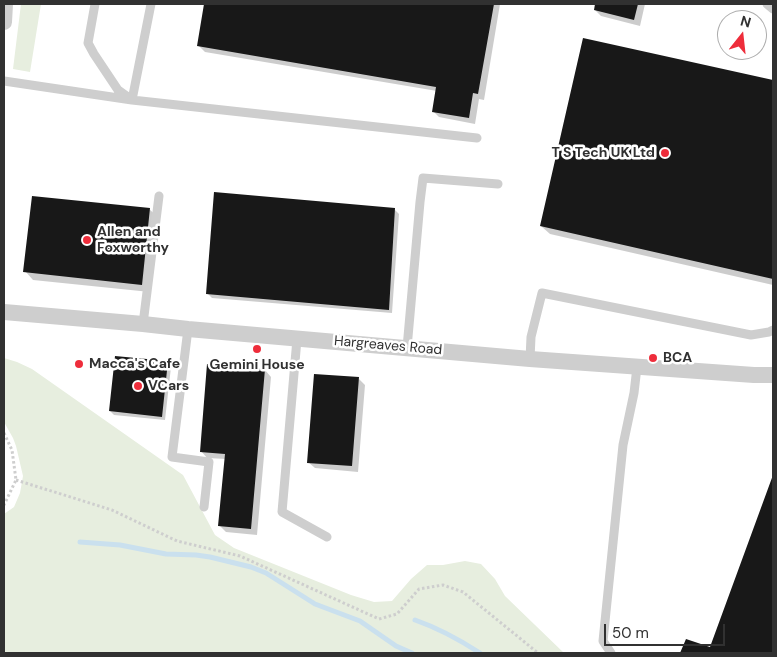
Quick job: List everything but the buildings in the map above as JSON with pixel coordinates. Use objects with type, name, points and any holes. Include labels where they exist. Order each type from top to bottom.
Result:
[{"type":"street","points":[[4,22],[5,4]]},
{"type":"street","name":"Hargreaves Road","points":[[4,312],[530,359],[773,375]]},
{"type":"lane","points":[[95,4],[88,43],[118,90],[132,100]]},
{"type":"lane","points":[[132,100],[151,4]]},
{"type":"lane","points":[[767,4],[773,9]]},
{"type":"lane","points":[[4,81],[132,100],[477,138]]},
{"type":"lane","points":[[407,348],[423,178],[498,184]]},
{"type":"lane","points":[[143,324],[159,196]]},
{"type":"lane","points":[[530,359],[530,337],[542,293],[751,335],[773,330]]},
{"type":"lane","points":[[188,329],[172,457],[209,462],[204,507]]},
{"type":"lane","points":[[297,339],[282,512],[326,537]]},
{"type":"lane","points":[[611,653],[603,642],[623,445],[634,393],[636,367]]},
{"type":"path","points":[[4,433],[12,450],[16,480],[4,505]]},
{"type":"path","points":[[16,480],[112,510],[177,542],[240,556],[379,619],[397,614],[419,589],[443,585],[463,592],[538,653]]},
{"type":"green space","points":[[21,4],[41,4],[30,72],[13,69]]},
{"type":"green space","points":[[4,358],[32,369],[183,475],[215,535],[234,548],[351,595],[374,602],[392,601],[411,579],[427,565],[443,565],[465,561],[481,564],[495,579],[505,596],[564,653],[4,653],[4,514],[14,507],[20,493],[23,476],[16,446],[4,422]]},
{"type":"waterway","points":[[80,542],[120,545],[166,554],[210,557],[251,567],[266,573],[315,604],[360,621],[396,646],[412,653]]},
{"type":"waterway","points":[[415,620],[465,643],[480,653]]},
{"type":"place","name":"T S Tech UK Ltd","points":[[665,153]]},
{"type":"place","name":"Allen and Foxworthy","points":[[87,240]]},
{"type":"place","name":"Gemini House","points":[[257,349]]},
{"type":"place","name":"BCA","points":[[653,358]]},
{"type":"place","name":"Macca's Cafe","points":[[79,364]]},
{"type":"place","name":"VCars","points":[[138,386]]}]
